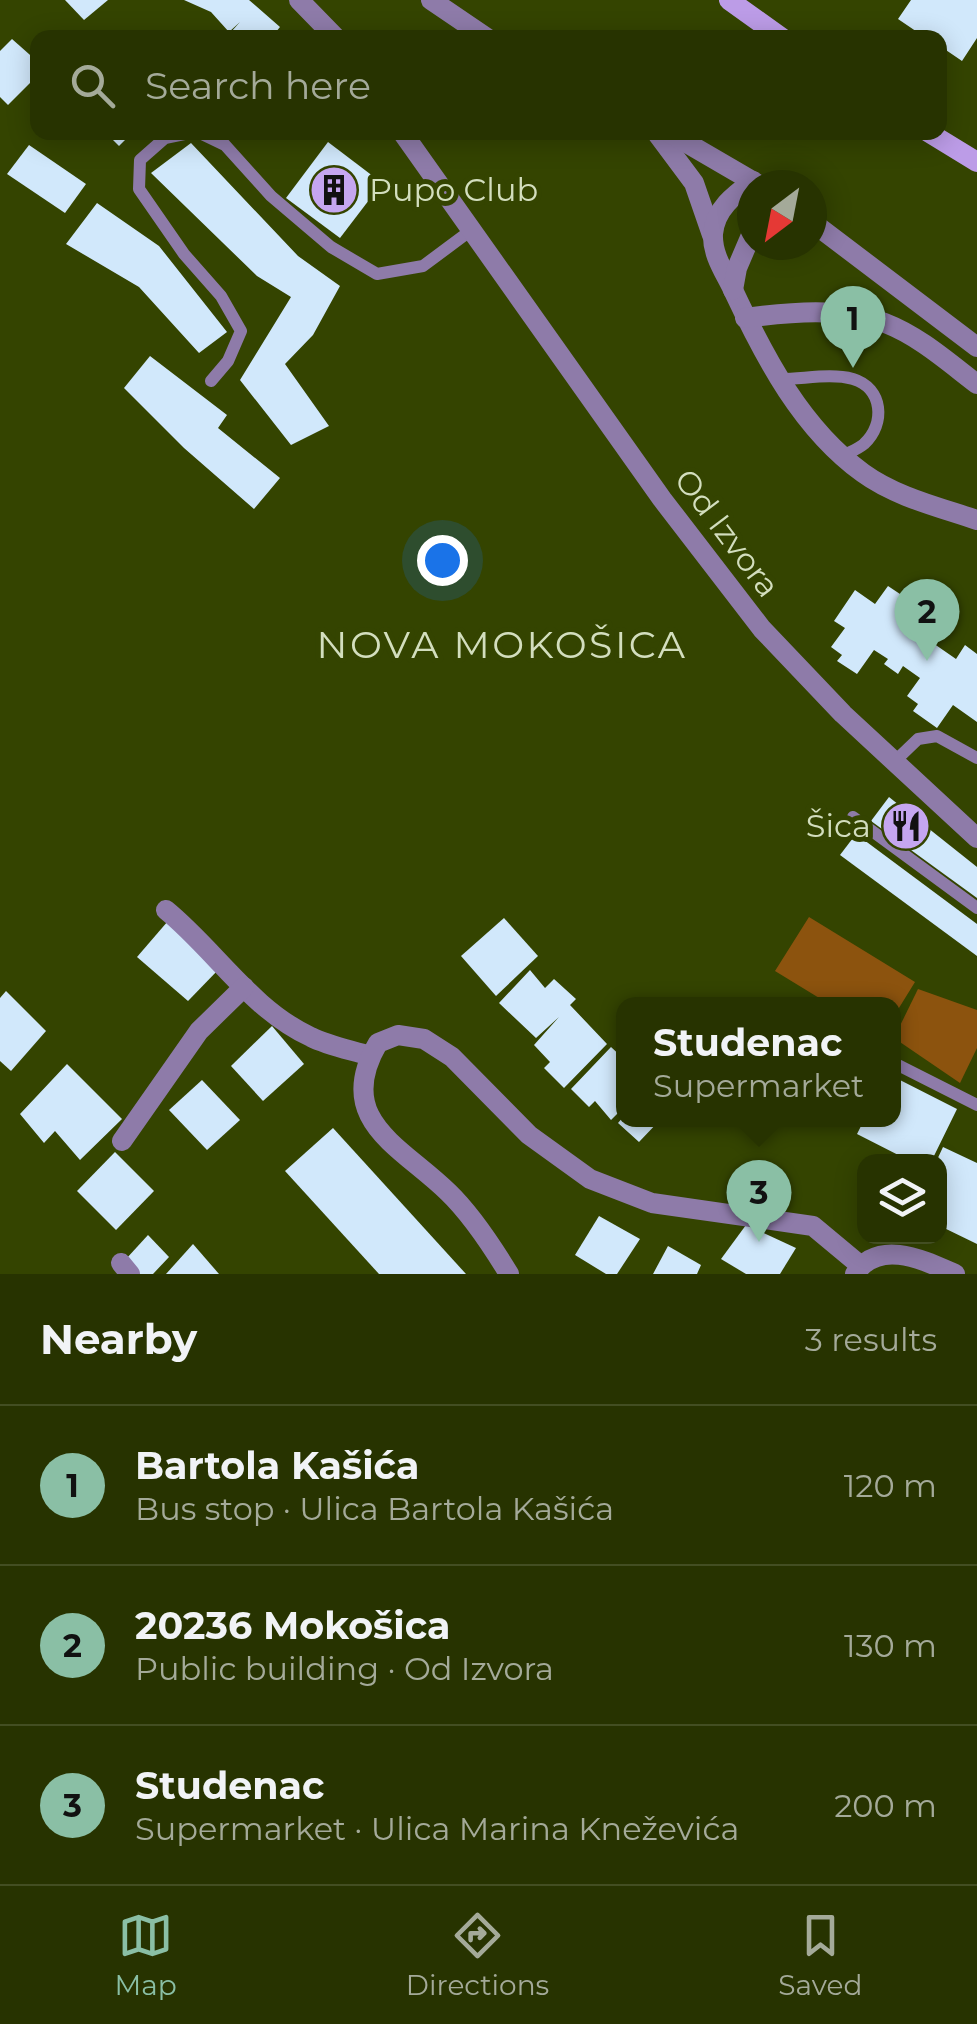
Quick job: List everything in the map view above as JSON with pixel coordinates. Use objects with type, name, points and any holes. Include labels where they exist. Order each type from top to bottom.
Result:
[{"type":"main road","points":[[729,0],[771,30]]},
{"type":"main road","points":[[941,140],[977,162]]},
{"type":"street","points":[[299,0],[328,30]]},
{"type":"street","points":[[431,0],[475,30]]},
{"type":"street","name":"Od Izvora","points":[[408,140],[726,583],[776,643],[894,762],[977,838]]},
{"type":"street","points":[[662,140],[694,183],[720,267],[745,318],[781,379],[820,433],[864,474],[894,490],[977,520]]},
{"type":"street","points":[[682,140],[737,172]]},
{"type":"street","points":[[712,238],[724,205],[737,196]]},
{"type":"street","points":[[827,233],[977,347]]},
{"type":"street","points":[[734,290],[741,260]]},
{"type":"street","points":[[745,318],[830,313],[884,323],[926,346],[977,384]]},
{"type":"street","points":[[166,910],[275,1015],[311,1038],[370,1056]]},
{"type":"street","points":[[122,1140],[198,1031],[244,987]]},
{"type":"street","points":[[509,1274],[449,1193],[374,1126],[363,1100],[364,1073],[378,1042],[398,1035],[424,1039],[452,1057],[529,1135],[590,1179],[652,1203],[813,1226],[858,1270],[868,1258],[901,1255],[955,1274]]},
{"type":"lane","points":[[163,140],[140,160],[139,189],[184,254],[221,296],[241,331],[228,361],[211,381]]},
{"type":"lane","points":[[214,140],[226,145],[271,196],[330,247],[377,274],[423,266],[470,230]]},
{"type":"lane","points":[[781,379],[848,378],[862,382],[875,394],[880,410],[872,434],[843,456]]},
{"type":"lane","points":[[894,762],[918,740],[937,736],[977,758]]},
{"type":"lane","points":[[853,818],[977,908]]},
{"type":"lane","points":[[901,1067],[977,1106]]},
{"type":"shaded area","points":[[809,917],[915,982],[901,1005],[901,997],[818,997],[775,971]]},
{"type":"shaded area","points":[[918,989],[977,1010],[977,1048],[960,1083],[901,1043],[901,1024]]},
{"type":"building","points":[[65,0],[108,0],[84,20]]},
{"type":"building","points":[[184,0],[249,0],[280,27],[233,30],[240,22],[227,30],[211,12]]},
{"type":"building","points":[[911,0],[977,0],[977,38],[962,61],[947,51],[947,30],[914,30],[898,19]]},
{"type":"building","points":[[12,39],[30,55],[30,83],[8,105],[0,97],[0,51]]},
{"type":"building","name":"Pupo Club","points":[[328,142],[382,183],[340,238],[286,198]]},
{"type":"building","points":[[191,143],[298,256],[340,286],[313,335],[285,364],[329,426],[291,445],[240,380],[291,297],[257,276],[151,173]]},
{"type":"building","points":[[29,145],[86,184],[65,213],[7,174]]},
{"type":"building","points":[[97,203],[159,246],[227,332],[199,353],[139,287],[66,244]]},
{"type":"building","points":[[150,356],[227,415],[218,428],[280,478],[254,509],[184,448],[124,388]]},
{"type":"building","points":[[888,586],[930,614],[917,632],[956,659],[965,645],[977,654],[977,722],[953,705],[937,728],[913,711],[918,704],[907,696],[920,678],[903,666],[898,674],[884,664],[888,659],[874,650],[857,674],[837,661],[842,655],[831,647],[845,628],[834,621],[855,590],[875,604]]},
{"type":"building","points":[[889,797],[977,867],[977,898],[871,821]]},
{"type":"building","points":[[856,834],[977,924],[977,956],[840,855]]},
{"type":"building","points":[[504,918],[538,956],[496,996],[461,956]]},
{"type":"building","points":[[168,921],[220,968],[188,1001],[137,957]]},
{"type":"building","points":[[530,970],[545,988],[554,979],[576,999],[570,1005],[607,1044],[564,1088],[544,1068],[550,1062],[534,1045],[559,1017],[536,1038],[499,1003]]},
{"type":"building","points":[[6,991],[46,1031],[11,1071],[0,1061],[0,998]]},
{"type":"building","points":[[272,1026],[304,1064],[263,1101],[231,1066]]},
{"type":"building","points":[[611,1047],[616,1052],[616,1115],[611,1120],[595,1101],[589,1107],[571,1089]]},
{"type":"building","points":[[67,1064],[122,1119],[80,1160],[55,1131],[44,1143],[20,1114]]},
{"type":"building","points":[[202,1080],[240,1120],[207,1150],[169,1110]]},
{"type":"building","points":[[901,1081],[957,1109],[935,1154],[896,1154],[857,1134],[860,1127],[901,1127]]},
{"type":"building","points":[[622,1127],[653,1127],[639,1142]]},
{"type":"building","points":[[333,1128],[466,1274],[379,1274],[285,1171]]},
{"type":"building","points":[[943,1147],[977,1163],[977,1244],[947,1229],[947,1154],[940,1154]]},
{"type":"building","points":[[115,1152],[154,1191],[116,1230],[77,1191]]},
{"type":"building","points":[[599,1216],[640,1239],[617,1274],[606,1274],[575,1255]]},
{"type":"building","points":[[746,1225],[796,1248],[780,1274],[746,1274],[721,1259]]},
{"type":"building","points":[[148,1235],[169,1257],[153,1274],[138,1274],[126,1259]]},
{"type":"building","points":[[193,1244],[219,1274],[166,1274]]},
{"type":"building","points":[[668,1246],[701,1265],[697,1274],[653,1274]]},
{"type":"place","name":"Pupo Club","points":[[334,190]]},
{"type":"place","name":"Bartola Kašića","points":[[853,368]]},
{"type":"place","name":"20236 Mokošica","points":[[927,661]]},
{"type":"place","name":"Šica","points":[[906,826]]},
{"type":"place","name":"Studenac","points":[[759,1242]]},
{"type":"district","name":"NOVA MOKOŠICA","points":[[502,645]]}]
